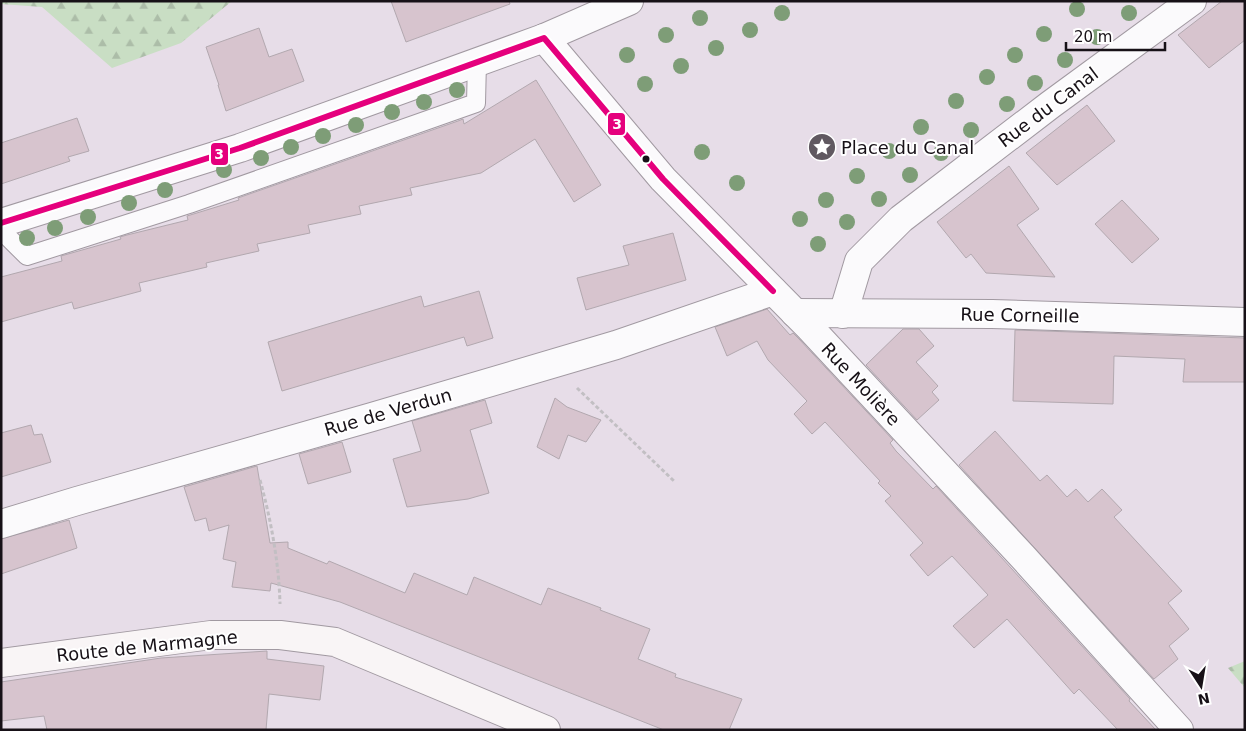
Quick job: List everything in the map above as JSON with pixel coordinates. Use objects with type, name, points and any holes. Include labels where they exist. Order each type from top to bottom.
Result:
[{"type":"street","points":[[1,224],[240,148],[544,38],[629,1]]},
{"type":"street","name":"Rue du Canal","points":[[843,314],[859,261],[901,219],[1050,105],[1192,1]]},
{"type":"street","name":"Rue Molière","points":[[544,38],[663,179],[794,313],[1023,558],[1179,730]]},
{"type":"street","name":"Rue de Verdun","points":[[1,524],[77,500],[253,451],[616,345],[773,291]]},
{"type":"street","name":"Rue Corneille","points":[[794,313],[992,314],[1245,322]]},
{"type":"street","name":"Route de Marmagne","points":[[1,663],[211,635],[280,635],[335,642],[546,730]]},
{"type":"lane","points":[[1,230],[28,256],[189,204],[457,110],[476,103],[478,61]]},
{"type":"path","points":[[552,364],[674,481]]},
{"type":"path","points":[[253,451],[266,503],[280,581],[280,635]]},
{"type":"green space","points":[[1,1],[232,1],[181,43],[112,68],[42,7],[1,4]]},
{"type":"green space","points":[[1245,661],[1245,688],[1228,668]]},
{"type":"building","points":[[391,1],[509,1],[510,4],[406,42]]},
{"type":"building","points":[[1222,1],[1245,1],[1245,40],[1209,68],[1178,35]]},
{"type":"building","points":[[259,28],[269,57],[292,49],[304,81],[226,111],[206,47]]},
{"type":"building","points":[[536,80],[601,185],[574,202],[535,139],[481,173],[410,188],[412,195],[359,206],[361,214],[308,225],[310,233],[257,244],[259,251],[206,263],[207,267],[139,283],[141,291],[74,309],[72,302],[1,322],[1,277],[62,261],[61,256],[121,239],[120,237],[188,220],[187,216],[239,200],[238,198],[463,119],[464,124]]},
{"type":"building","points":[[1087,105],[1115,141],[1057,185],[1026,153]]},
{"type":"building","points":[[77,118],[89,151],[68,157],[70,161],[1,184],[1,143]]},
{"type":"building","points":[[1009,166],[1039,209],[1017,225],[1055,277],[986,273],[971,254],[966,258],[937,222]]},
{"type":"building","points":[[1122,200],[1159,239],[1132,263],[1095,224]]},
{"type":"building","points":[[673,233],[686,280],[586,310],[577,278],[629,265],[623,246]]},
{"type":"building","points":[[479,291],[493,338],[467,346],[464,337],[282,391],[268,342],[421,296],[424,307]]},
{"type":"building","points":[[767,309],[790,335],[793,333],[799,339],[893,440],[890,443],[896,451],[933,489],[936,486],[1156,730],[1118,730],[1079,689],[1074,694],[1007,619],[974,648],[953,626],[988,595],[952,556],[928,576],[910,555],[923,543],[885,501],[891,496],[878,483],[880,481],[825,422],[812,434],[794,414],[807,401],[768,360],[757,341],[727,356],[715,327]]},
{"type":"building","points":[[903,329],[919,329],[934,346],[916,362],[938,386],[932,392],[939,400],[917,420],[866,365]]},
{"type":"building","points":[[1015,330],[1245,338],[1245,382],[1183,382],[1185,359],[1114,356],[1113,404],[1013,401]]},
{"type":"building","points":[[555,398],[567,407],[601,420],[586,442],[568,435],[559,459],[537,447]]},
{"type":"building","points":[[485,400],[492,423],[470,430],[489,493],[468,499],[407,507],[393,459],[421,451],[412,421]]},
{"type":"building","points":[[31,425],[34,435],[42,434],[51,462],[1,477],[1,433]]},
{"type":"building","points":[[995,431],[1040,481],[1047,475],[1067,497],[1076,489],[1088,502],[1102,489],[1122,510],[1114,517],[1182,591],[1168,603],[1189,629],[1169,646],[1178,659],[1154,679],[959,465]]},
{"type":"building","points":[[342,442],[351,472],[308,484],[299,454]]},
{"type":"building","points":[[257,466],[270,543],[288,542],[288,548],[327,564],[329,561],[405,593],[414,573],[467,595],[474,577],[541,605],[548,588],[601,608],[600,610],[650,629],[638,659],[676,674],[675,677],[742,699],[729,730],[664,730],[340,602],[271,583],[270,591],[232,587],[236,562],[223,559],[229,525],[209,531],[206,518],[195,521],[184,487]]},
{"type":"building","points":[[69,520],[77,548],[1,574],[1,539]]},
{"type":"building","points":[[267,651],[267,659],[324,666],[320,700],[269,694],[266,730],[47,730],[44,716],[1,721],[1,682],[161,658]]},
{"type":"transit line","name":"3","points":[[1,223],[240,148],[544,38],[663,179],[773,291]]},
{"type":"place","name":"Place du Canal","points":[[822,147]]}]
